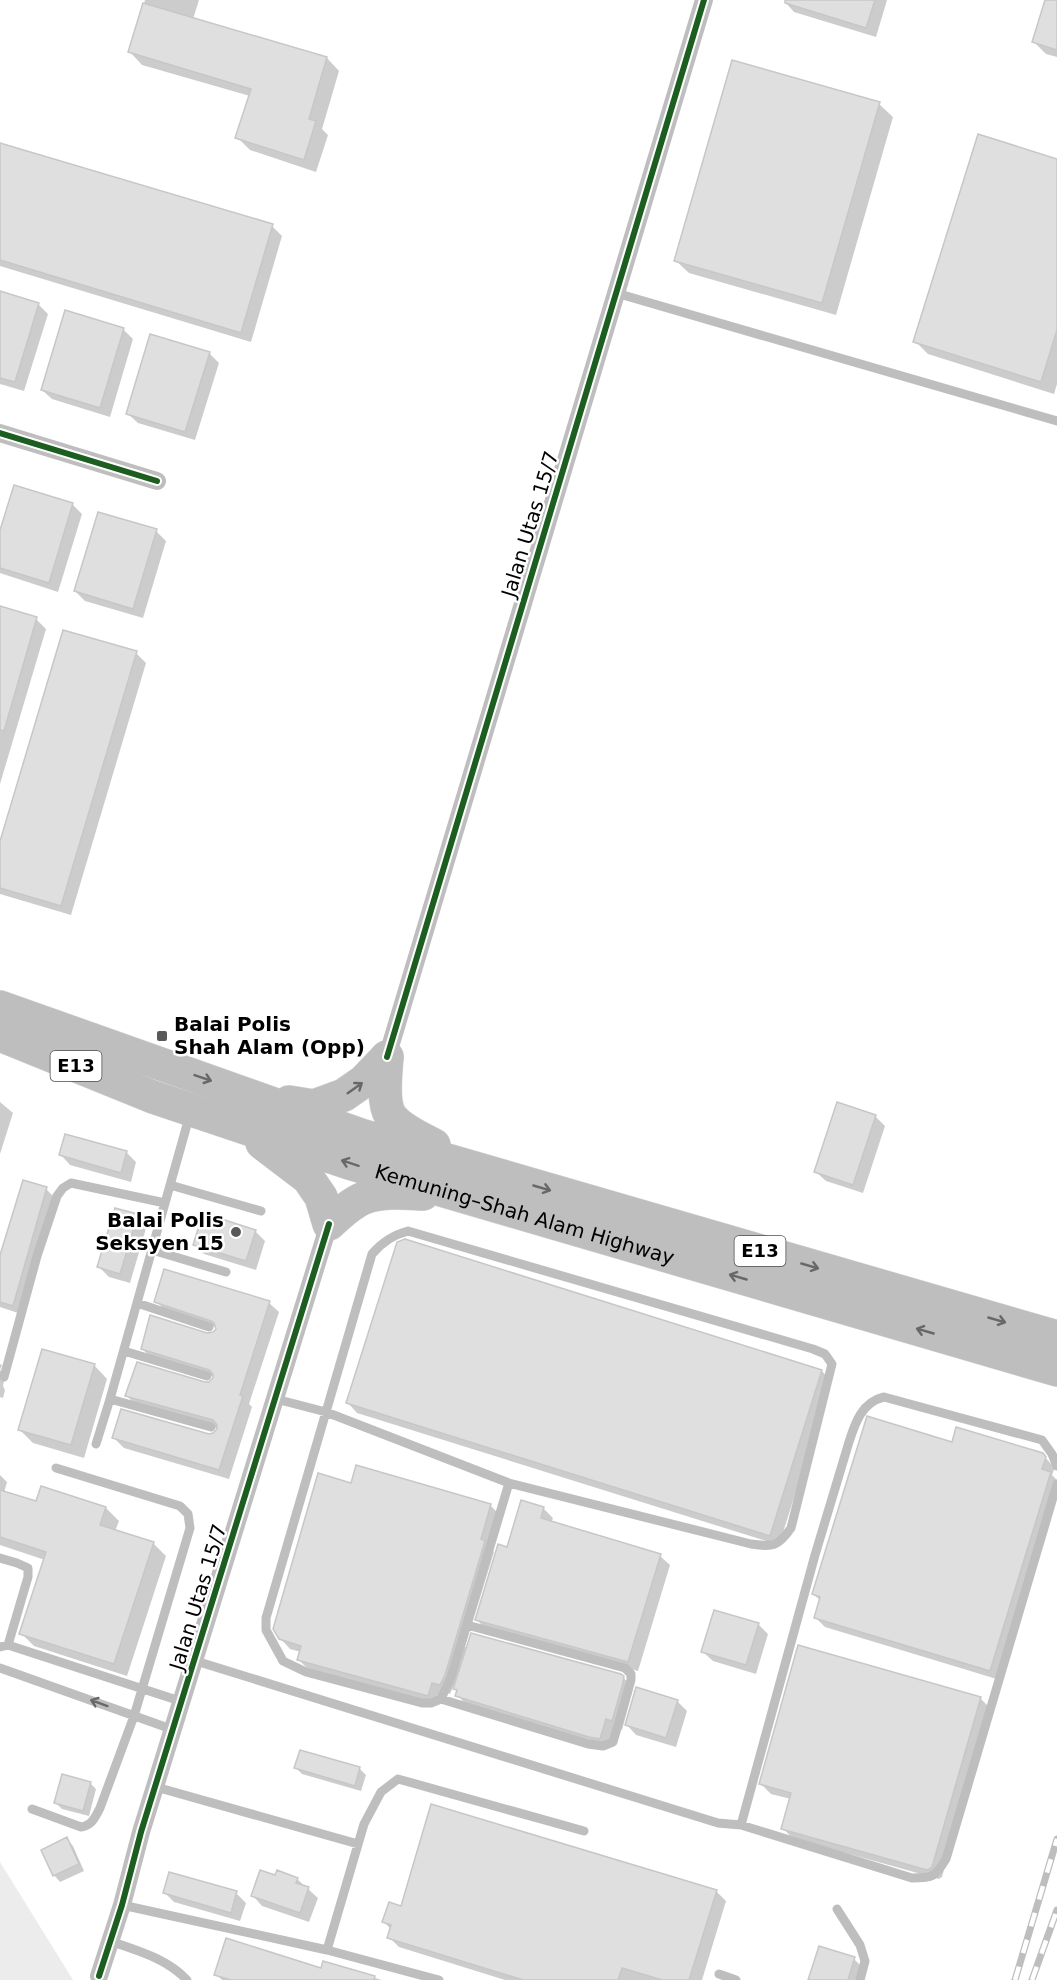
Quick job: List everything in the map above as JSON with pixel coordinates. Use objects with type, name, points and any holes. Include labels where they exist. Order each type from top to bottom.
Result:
[{"type":"highway","points":[[0,991],[147,1059]]},
{"type":"highway","name":"Kemuning–Shah Alam Highway","points":[[0,1008],[259,1097],[361,1135],[476,1184]]},
{"type":"highway","name":"Kemuning–Shah Alam Highway","points":[[0,1035],[153,1097],[352,1164],[476,1184],[1038,1343],[1057,1370]]},
{"type":"highway","points":[[0,1057],[153,1097]]},
{"type":"highway","points":[[259,1097],[314,1106],[344,1095],[364,1081],[387,1057]]},
{"type":"highway","points":[[387,1057],[385,1090],[390,1114],[409,1132],[476,1184]]},
{"type":"highway","points":[[232,1123],[277,1153],[308,1178],[321,1197],[329,1224],[345,1209],[364,1198],[476,1184]]},
{"type":"street","name":"Jalan Utas 15/7","points":[[387,1057],[704,0]]},
{"type":"street","points":[[0,433],[157,481]]},
{"type":"street","name":"Jalan Utas 15/7","points":[[99,1979],[141,1832],[329,1224]]},
{"type":"lane","points":[[616,293],[1057,421]]},
{"type":"lane","points":[[96,1444],[191,1110]]},
{"type":"lane","points":[[4,1377],[37,1256],[57,1196],[63,1188],[71,1183],[165,1203]]},
{"type":"lane","points":[[171,1185],[261,1210]]},
{"type":"lane","points":[[276,1398],[326,1412],[509,1483],[751,1544],[768,1546],[782,1541],[791,1528],[832,1364],[825,1354],[408,1232],[396,1234],[378,1247],[372,1254],[326,1412],[266,1618],[266,1630],[283,1661],[306,1672],[422,1703],[431,1703],[441,1699],[588,1744],[603,1746],[613,1742],[631,1680],[631,1674],[625,1668],[467,1625]]},
{"type":"lane","points":[[152,1250],[226,1272]]},
{"type":"lane","points":[[137,1303],[209,1327]]},
{"type":"lane","points":[[124,1351],[207,1376]]},
{"type":"lane","points":[[741,1825],[815,1555],[849,1442],[858,1420],[872,1400],[884,1397],[1042,1440],[1057,1466]]},
{"type":"lane","points":[[110,1399],[211,1427]]},
{"type":"lane","points":[[32,1809],[81,1827],[88,1825],[100,1808],[134,1716],[189,1528],[188,1514],[180,1506],[56,1468]]},
{"type":"lane","points":[[441,1699],[451,1677],[509,1483]]},
{"type":"lane","points":[[195,1661],[718,1823],[741,1825],[912,1878],[926,1878],[937,1874],[946,1859],[1057,1484]]},
{"type":"lane","points":[[0,1558],[28,1568],[28,1577],[4,1646],[183,1702]]},
{"type":"lane","points":[[0,1668],[174,1730]]},
{"type":"lane","points":[[327,1950],[364,1824],[381,1792],[398,1779],[584,1831]]},
{"type":"lane","points":[[156,1787],[358,1844]]},
{"type":"lane","points":[[122,1905],[327,1950],[440,1980]]},
{"type":"lane","points":[[837,1909],[860,1946],[865,1961],[860,1980]]},
{"type":"lane","points":[[110,1941],[154,1956],[176,1969],[187,1980]]},
{"type":"lane","points":[[719,1974],[736,1980]]},
{"type":"shaded area","points":[[0,1862],[73,1980],[0,1980]]},
{"type":"building","points":[[785,0],[875,0],[866,28],[785,3]]},
{"type":"building","points":[[1045,0],[1057,0],[1057,50],[1032,42]]},
{"type":"building","points":[[143,3],[327,57],[309,119],[316,121],[304,160],[235,138],[251,89],[128,52]]},
{"type":"building","points":[[732,60],[880,102],[822,303],[674,261]]},
{"type":"building","points":[[978,134],[1057,159],[1057,330],[1041,382],[913,342]]},
{"type":"building","points":[[0,143],[273,224],[241,333],[0,260]]},
{"type":"building","points":[[0,291],[39,303],[15,382],[0,378]]},
{"type":"building","points":[[65,310],[124,328],[100,408],[41,390]]},
{"type":"building","points":[[150,334],[210,352],[185,432],[126,414]]},
{"type":"building","points":[[14,485],[73,503],[49,583],[0,568],[0,530]]},
{"type":"building","points":[[98,512],[157,529],[133,609],[74,591]]},
{"type":"building","points":[[0,606],[37,617],[4,731],[0,730]]},
{"type":"building","points":[[63,630],[137,651],[61,906],[0,888],[0,841]]},
{"type":"building","points":[[837,1102],[876,1115],[853,1185],[814,1172]]},
{"type":"building","points":[[65,1134],[127,1151],[121,1173],[59,1155]]},
{"type":"building","points":[[23,1180],[47,1187],[13,1306],[0,1302],[0,1255]]},
{"type":"building","points":[[115,1208],[138,1214],[120,1274],[97,1267]]},
{"type":"building","points":[[203,1213],[256,1230],[246,1261],[193,1245]]},
{"type":"building","points":[[405,1239],[822,1370],[770,1536],[346,1403],[397,1242]]},
{"type":"building","points":[[164,1269],[270,1301],[219,1470],[112,1438],[121,1409],[209,1434],[217,1429],[213,1420],[125,1396],[137,1362],[205,1382],[213,1378],[209,1370],[141,1349],[150,1315],[207,1333],[216,1329],[211,1321],[154,1302]]},
{"type":"building","points":[[42,1349],[95,1364],[71,1445],[18,1430]]},
{"type":"building","points":[[867,1416],[952,1442],[956,1427],[1043,1453],[1046,1457],[1042,1469],[1051,1472],[990,1671],[814,1618],[820,1597],[812,1594]]},
{"type":"building","points":[[356,1465],[491,1504],[481,1539],[485,1541],[445,1675],[440,1685],[432,1683],[428,1696],[297,1660],[301,1646],[279,1639],[273,1629],[318,1473],[351,1483]]},
{"type":"building","points":[[41,1486],[106,1507],[100,1525],[154,1542],[114,1664],[19,1634],[46,1552],[0,1537],[0,1490],[36,1501]]},
{"type":"building","points":[[521,1500],[544,1507],[541,1518],[661,1554],[628,1662],[475,1620],[498,1544],[507,1547]]},
{"type":"building","points":[[714,1610],[759,1623],[746,1665],[701,1652]]},
{"type":"building","points":[[471,1633],[624,1676],[612,1721],[606,1719],[600,1739],[455,1696],[457,1690],[453,1689]]},
{"type":"building","points":[[798,1645],[981,1697],[932,1867],[929,1869],[781,1829],[791,1793],[759,1784]]},
{"type":"building","points":[[636,1687],[678,1700],[666,1738],[625,1725]]},
{"type":"building","points":[[300,1750],[360,1767],[355,1786],[294,1768]]},
{"type":"building","points":[[62,1774],[91,1782],[83,1811],[54,1803]]},
{"type":"building","points":[[431,1804],[717,1890],[689,1980],[662,1980],[622,1968],[618,1980],[523,1980],[387,1938],[391,1925],[382,1922],[389,1902],[401,1906]]},
{"type":"building","points":[[67,1837],[79,1864],[53,1876],[41,1850]]},
{"type":"building","points":[[260,1870],[275,1875],[277,1870],[298,1878],[296,1883],[309,1887],[300,1913],[251,1896]]},
{"type":"building","points":[[169,1872],[237,1891],[231,1913],[163,1893]]},
{"type":"building","points":[[226,1938],[321,1968],[323,1961],[375,1976],[374,1980],[231,1980],[214,1975]]},
{"type":"building","points":[[819,1946],[855,1957],[848,1980],[808,1980]]},
{"type":"railway","points":[[1015,1980],[1057,1839]]},
{"type":"railway","points":[[1032,1980],[1057,1910]]},
{"type":"cycle path","points":[[387,1057],[704,0]]},
{"type":"cycle path","points":[[0,433],[157,481]]},
{"type":"cycle path","points":[[99,1976],[122,1905],[141,1832],[329,1224]]},
{"type":"place","name":"Balai Polis Shah Alam (Opp)","points":[[162,1036]]},
{"type":"place","name":"Balai Polis Seksyen 15","points":[[236,1232]]}]
